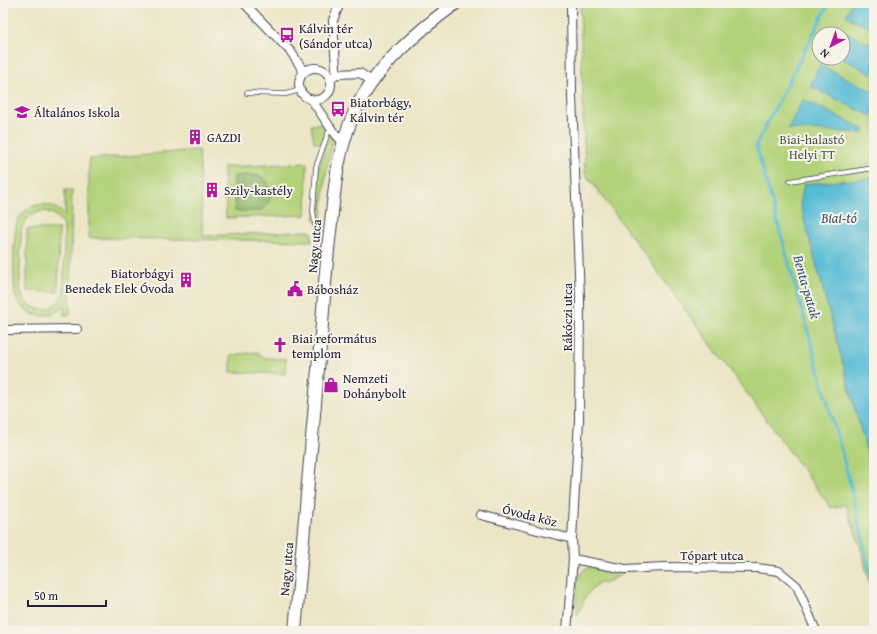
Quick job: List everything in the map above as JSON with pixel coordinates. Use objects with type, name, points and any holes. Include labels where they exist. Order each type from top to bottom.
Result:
[{"type":"main road","name":"Nagy utca","points":[[295,631],[328,245],[335,176],[343,143],[356,110],[383,70],[408,42],[456,3]]},
{"type":"street","points":[[244,3],[291,52],[304,72]]},
{"type":"street","points":[[338,74],[336,68],[333,20],[340,3]]},
{"type":"street","name":"Rákóczi utca","points":[[567,631],[573,559],[572,539],[579,421],[580,298],[572,96],[571,3]]},
{"type":"street","points":[[313,68],[318,68],[327,73],[329,78],[330,88],[328,93],[321,99],[306,98],[300,90],[299,81],[304,72],[313,68]]},
{"type":"street","points":[[329,78],[338,74],[360,73],[374,82]]},
{"type":"street","points":[[311,99],[332,130],[343,143]]},
{"type":"street","points":[[3,330],[76,329]]},
{"type":"street","name":"Óvoda köz","points":[[481,515],[572,539]]},
{"type":"street","name":"Tópart utca","points":[[573,559],[625,569],[664,567],[757,568],[778,571],[797,586],[816,631]]},
{"type":"lane","points":[[247,93],[286,94],[300,90]]},
{"type":"lane","points":[[319,246],[313,211],[316,167],[328,133],[332,130]]},
{"type":"lane","points":[[790,181],[874,168]]},
{"type":"green space","name":"Biai-halastó Helyi TT","points":[[580,3],[874,3],[874,607],[863,555],[846,505],[831,508],[585,173]]},
{"type":"green space","points":[[324,123],[331,133],[332,146],[326,172],[321,226],[318,225],[314,218],[318,202],[318,171],[324,154],[324,147],[322,144],[314,142],[311,125]]},
{"type":"green space","points":[[199,150],[203,236],[308,231],[312,232],[312,241],[89,238],[89,159]]},
{"type":"green space","points":[[307,163],[306,215],[226,218],[224,167]]},
{"type":"green space","points":[[256,175],[268,183],[271,193],[265,207],[257,211],[235,211],[234,176]]},
{"type":"green space","points":[[65,190],[72,190],[70,315],[64,315],[64,306],[50,315],[36,315],[30,313],[24,308],[15,295],[14,256],[16,226],[18,220],[24,213],[31,207],[41,204],[52,206],[65,215]],"holes":[[[44,211],[59,219],[64,228],[64,289],[58,302],[50,308],[37,309],[29,305],[22,295],[20,273],[21,232],[24,223],[29,217],[36,213]]]},
{"type":"green space","points":[[27,229],[59,229],[58,292],[27,291]]},
{"type":"green space","points":[[257,352],[265,358],[286,359],[285,374],[231,372],[231,355]]},
{"type":"green space","points":[[590,567],[624,573],[604,584],[599,582],[586,596],[577,616],[576,587],[580,575],[584,570]]},
{"type":"water","points":[[852,3],[874,3],[874,30],[846,16]]},
{"type":"water","points":[[851,35],[874,46],[874,75],[851,63]]},
{"type":"water","points":[[820,66],[822,66],[874,92],[874,109],[871,116],[810,86]]},
{"type":"water","points":[[803,99],[865,130],[863,133],[788,129]]},
{"type":"water","name":"Biai-tó","points":[[874,178],[874,479],[800,204],[804,184]]},
{"type":"waterway","name":"Benta-patak","points":[[829,3],[756,145],[849,479],[874,589]]},
{"type":"place","name":"Kálvin tér (Sándor utca)","points":[[287,35]]},
{"type":"place","name":"Biatorbágy, Kálvin tér","points":[[338,109]]},
{"type":"place","name":"Általános Iskola","points":[[22,112]]},
{"type":"place","name":"GAZDI","points":[[195,137]]},
{"type":"place","name":"Szily-kastély","points":[[212,190]]},
{"type":"place","name":"Biatorbágyi Benedek Elek Óvoda","points":[[186,280]]},
{"type":"place","name":"Bábosház","points":[[295,289]]},
{"type":"place","name":"Biai református templom","points":[[280,345]]},
{"type":"place","name":"Nemzeti Dohánybolt","points":[[331,385]]}]
